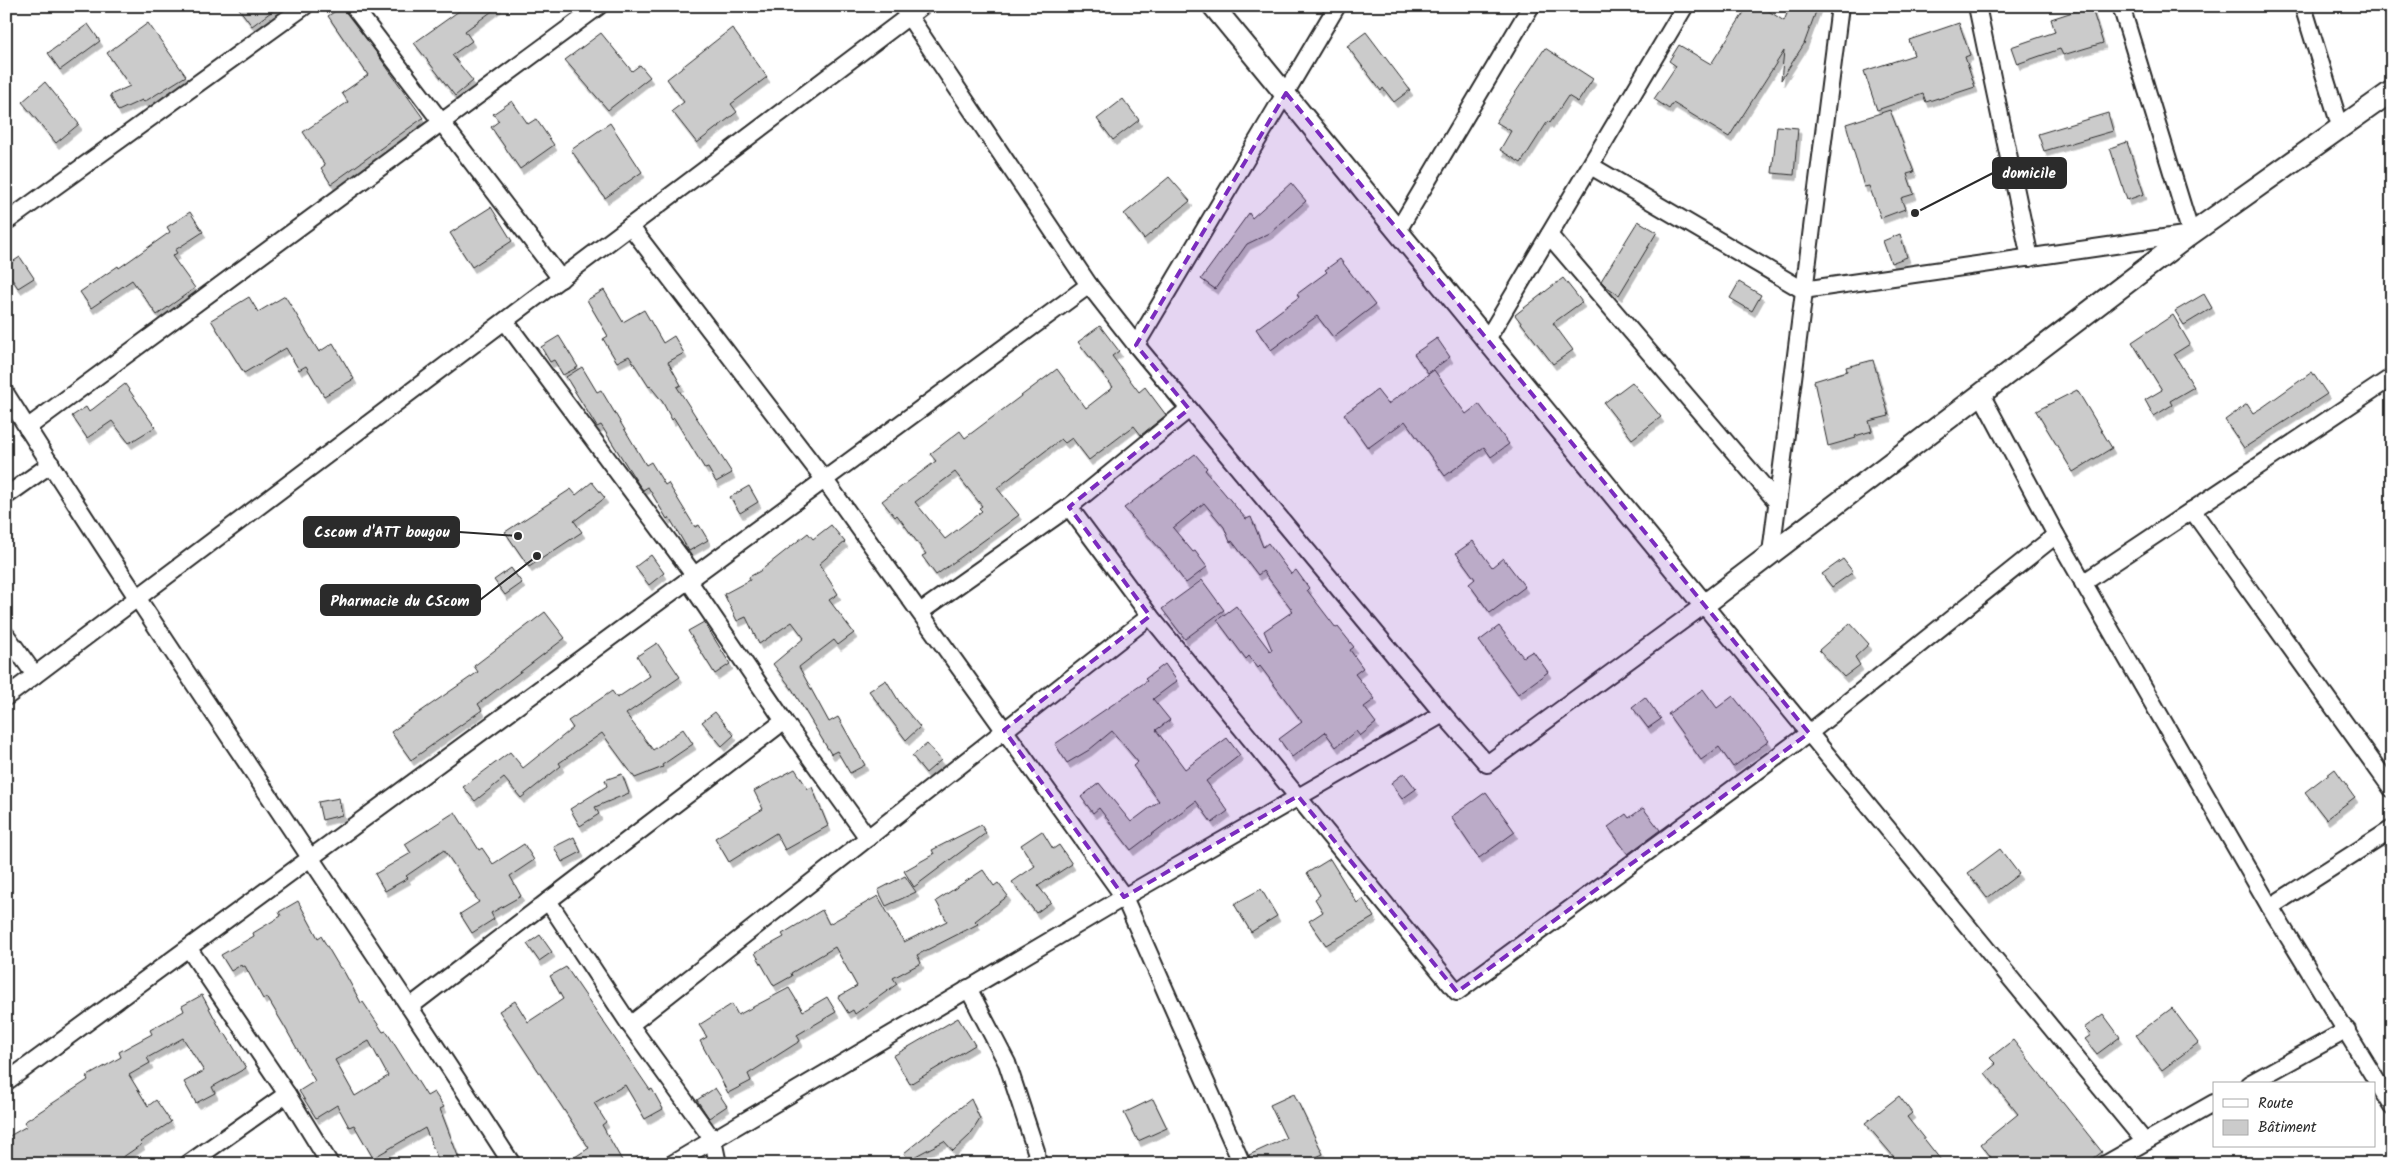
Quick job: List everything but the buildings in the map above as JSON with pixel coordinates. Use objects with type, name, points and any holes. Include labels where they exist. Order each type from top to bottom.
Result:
[{"type":"street","points":[[6,222],[306,6]]},
{"type":"street","points":[[353,6],[561,279]]},
{"type":"street","points":[[28,428],[599,6]]},
{"type":"street","points":[[1213,6],[1286,92],[1486,341],[2145,1142]]},
{"type":"street","points":[[1136,345],[1337,6]]},
{"type":"street","points":[[1397,232],[1531,6]]},
{"type":"street","points":[[1486,341],[1685,6]]},
{"type":"street","points":[[1771,553],[1840,6]]},
{"type":"street","points":[[1977,6],[2030,258]]},
{"type":"street","points":[[2121,6],[2192,234]]},
{"type":"street","points":[[2304,6],[2341,129]]},
{"type":"street","points":[[6,697],[561,279],[911,9],[1089,285],[1136,345],[1443,714],[1488,764],[1704,605],[1982,396],[2192,234],[2392,91]]},
{"type":"street","points":[[1591,166],[1803,290],[2192,234]]},
{"type":"street","points":[[630,226],[824,479],[1124,897],[1242,1164]]},
{"type":"street","points":[[1549,235],[1777,502]]},
{"type":"street","points":[[6,1082],[190,949],[311,857],[1089,285]]},
{"type":"street","points":[[505,321],[691,577],[784,721],[868,838]]},
{"type":"street","points":[[2083,583],[2392,377]]},
{"type":"street","points":[[6,394],[137,598],[411,1006],[512,1164]]},
{"type":"street","points":[[1982,396],[2083,583],[2270,907],[2392,1106]]},
{"type":"street","points":[[920,612],[1069,507],[1190,409]]},
{"type":"street","points":[[6,496],[52,464]]},
{"type":"street","points":[[1069,507],[1150,616],[1457,992],[1809,733],[2056,535]]},
{"type":"street","points":[[2192,510],[2392,789]]},
{"type":"street","points":[[630,1025],[1150,616]]},
{"type":"street","points":[[6,635],[36,675]]},
{"type":"street","points":[[672,1164],[968,988],[1443,714]]},
{"type":"street","points":[[411,1006],[784,721]]},
{"type":"street","points":[[2270,907],[2392,829]]},
{"type":"street","points":[[548,901],[630,1025],[713,1140],[718,1164]]},
{"type":"street","points":[[190,949],[287,1094],[330,1164]]},
{"type":"street","points":[[968,988],[1008,1063],[1036,1151],[1037,1164]]},
{"type":"street","points":[[2254,1082],[2346,1030]]},
{"type":"street","points":[[188,1164],[287,1094]]},
{"type":"street","points":[[2106,1164],[2213,1104]]},
{"type":"highlighted area","points":[[1286,93],[1809,733],[1457,992],[1298,796],[1124,897],[1004,730],[1150,616],[1069,507],[1189,409],[1136,345]]},
{"type":"place","name":"domicile","points":[[1915,213]]},
{"type":"place","name":"Cscom d'ATT bougou","points":[[518,536]]},
{"type":"place","name":"Pharmacie du CScom","points":[[537,556]]}]
